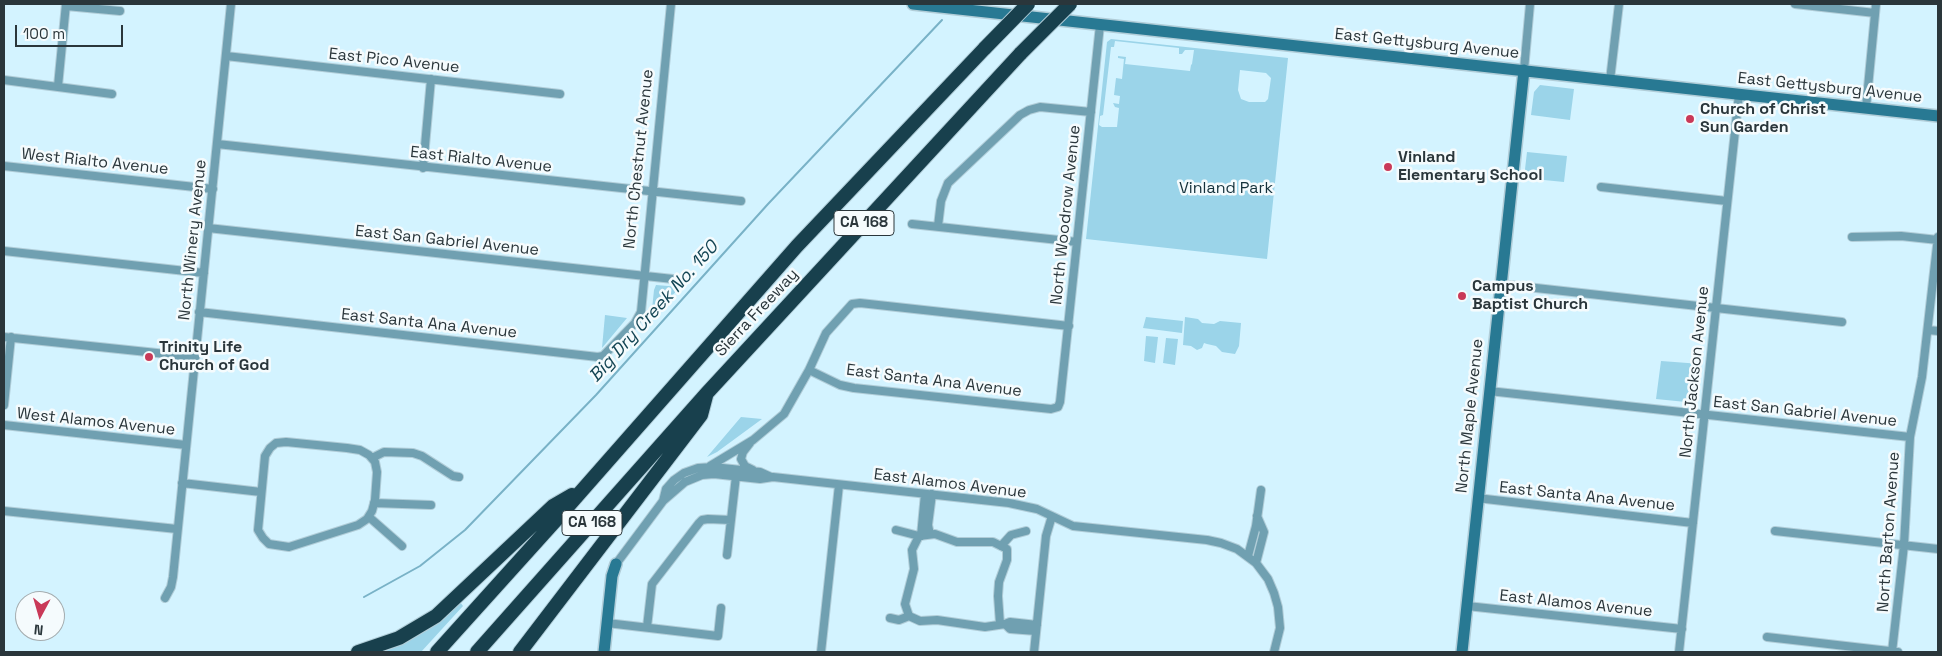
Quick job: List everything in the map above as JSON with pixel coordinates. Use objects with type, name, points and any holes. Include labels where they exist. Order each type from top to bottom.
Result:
[{"type":"highway","name":"Sierra Freeway","points":[[437,652],[797,246],[1028,4]]},
{"type":"highway","name":"Sierra Freeway","points":[[477,652],[707,393],[1022,53],[1070,4]]},
{"type":"highway","points":[[520,652],[701,415],[707,393]]},
{"type":"highway","points":[[358,652],[399,638],[428,622],[553,506],[582,490]]},
{"type":"street","name":"North Winery Avenue","points":[[165,598],[173,581],[231,4]]},
{"type":"street","name":"North Chestnut Avenue","points":[[638,318],[641,312],[671,4]]},
{"type":"street","name":"East Gettysburg Avenue","points":[[913,4],[1938,116]]},
{"type":"street","name":"North Maple Avenue","points":[[1462,652],[1530,4]]},
{"type":"street","points":[[1610,80],[1619,4]]},
{"type":"street","points":[[1795,4],[1875,13]]},
{"type":"street","points":[[1866,108],[1876,4]]},
{"type":"street","points":[[58,86],[66,5],[120,11]]},
{"type":"street","name":"North Woodrow Avenue","points":[[1058,407],[1069,326],[1100,25]]},
{"type":"street","name":"East Pico Avenue","points":[[226,56],[560,94]]},
{"type":"street","points":[[4,80],[112,94]]},
{"type":"street","points":[[423,168],[431,80]]},
{"type":"street","name":"North Jackson Avenue","points":[[1679,652],[1739,94]]},
{"type":"street","points":[[938,226],[941,201],[948,183],[1020,115],[1040,107],[1091,112]]},
{"type":"street","name":"East Rialto Avenue","points":[[217,144],[423,168],[741,201]]},
{"type":"street","name":"West Rialto Avenue","points":[[4,166],[213,189]]},
{"type":"street","points":[[1601,187],[1727,201]]},
{"type":"street","points":[[912,224],[1077,242]]},
{"type":"street","name":"East San Gabriel Avenue","points":[[208,228],[682,280]]},
{"type":"street","points":[[1852,237],[1902,236],[1938,238]]},
{"type":"street","name":"North Barton Avenue","points":[[1892,652],[1904,545],[1910,437],[1922,377],[1938,238]]},
{"type":"street","points":[[4,251],[204,273]]},
{"type":"street","points":[[1500,284],[1842,322]]},
{"type":"street","points":[[710,466],[753,440],[786,412],[826,334],[847,308],[854,304],[1069,326]]},
{"type":"street","name":"East Santa Ana Avenue","points":[[199,312],[598,357],[606,354],[638,318]]},
{"type":"street","points":[[1928,330],[1938,332]]},
{"type":"street","points":[[4,405],[7,337],[195,357]]},
{"type":"street","name":"East Santa Ana Avenue","points":[[809,370],[854,388],[1051,409],[1058,407]]},
{"type":"street","name":"East San Gabriel Avenue","points":[[1489,391],[1910,437]]},
{"type":"street","name":"West Alamos Avenue","points":[[4,425],[186,445]]},
{"type":"street","points":[[753,440],[744,450],[741,459],[747,467],[773,478]]},
{"type":"street","points":[[286,442],[360,450],[375,462],[377,472],[374,503],[369,516],[358,525],[289,547],[269,544],[258,530],[260,492],[264,456],[276,443],[286,442]]},
{"type":"street","points":[[372,458],[384,452],[413,454],[422,456],[453,476],[459,477]]},
{"type":"street","points":[[663,501],[666,489],[679,476],[693,469],[710,466],[760,472]]},
{"type":"street","points":[[604,652],[612,576],[616,564],[663,501],[685,482],[696,477],[714,474],[760,479],[773,478]]},
{"type":"street","points":[[727,556],[736,476]]},
{"type":"street","name":"East Alamos Avenue","points":[[773,478],[1023,505],[1077,526],[1221,543],[1237,549],[1248,556],[1268,579],[1278,607],[1280,628],[1274,652]]},
{"type":"street","points":[[182,483],[260,492]]},
{"type":"street","points":[[821,652],[839,485]]},
{"type":"street","points":[[1248,556],[1261,490]]},
{"type":"street","points":[[928,494],[928,525],[930,534]]},
{"type":"street","points":[[909,616],[905,604],[914,569],[912,550],[920,536],[928,494]]},
{"type":"street","name":"East Santa Ana Avenue","points":[[1477,498],[1693,522]]},
{"type":"street","points":[[374,503],[431,505]]},
{"type":"street","points":[[4,511],[178,530]]},
{"type":"street","points":[[369,516],[402,546]]},
{"type":"street","points":[[1034,652],[1046,536],[1052,516]]},
{"type":"street","points":[[1256,563],[1264,532],[1257,516]]},
{"type":"street","points":[[647,627],[652,584],[699,523],[702,520],[708,519],[731,520]]},
{"type":"street","points":[[896,530],[920,536],[935,534],[957,542],[994,542],[1007,549],[1007,560],[999,582],[998,596],[1002,624]]},
{"type":"street","points":[[1001,546],[1010,536],[1026,531]]},
{"type":"street","points":[[1775,531],[1938,549]]},
{"type":"street","name":"East Alamos Avenue","points":[[1467,606],[1682,629]]},
{"type":"street","points":[[608,623],[718,636],[721,608]]},
{"type":"street","points":[[890,618],[899,620],[909,616],[920,621],[937,620],[986,627],[1002,624],[1010,629],[1037,628]]},
{"type":"street","points":[[1767,637],[1898,652]]},
{"type":"green space","name":"Vinland Park","points":[[1111,39],[1288,58],[1267,259],[1086,239],[1107,42]],"holes":[[[1115,41],[1179,48],[1179,54],[1182,54],[1185,50],[1194,50],[1192,64],[1190,71],[1125,64],[1126,57],[1118,56],[1118,58],[1124,59],[1122,79],[1116,78],[1114,95],[1120,96],[1119,104],[1113,103],[1115,107],[1119,108],[1117,127],[1102,127],[1099,125],[1100,116],[1103,115],[1111,47],[1114,47]],[[1240,70],[1266,73],[1271,78],[1268,99],[1265,102],[1249,102],[1241,99],[1238,90]]]},
{"type":"green space","points":[[1540,85],[1574,89],[1570,120],[1531,115],[1534,92]]},
{"type":"green space","points":[[1527,152],[1567,156],[1564,182],[1524,178]]},
{"type":"green space","points":[[656,285],[680,287],[651,319],[654,290]]},
{"type":"green space","points":[[605,315],[627,318],[602,348]]},
{"type":"green space","points":[[1146,317],[1183,321],[1182,333],[1143,328]]},
{"type":"green space","points":[[1185,317],[1198,319],[1202,323],[1214,324],[1220,321],[1241,323],[1239,346],[1235,354],[1222,352],[1216,346],[1204,343],[1202,348],[1197,350],[1191,346],[1183,345]]},
{"type":"green space","points":[[1146,336],[1158,337],[1155,363],[1144,361]]},
{"type":"green space","points":[[1166,338],[1178,339],[1175,365],[1163,363]]},
{"type":"green space","points":[[1661,361],[1701,364],[1696,403],[1656,399]]},
{"type":"green space","points":[[741,417],[762,419],[717,452],[707,457]]},
{"type":"green space","points":[[460,602],[463,606],[421,652],[383,652],[405,643],[422,633]]},
{"type":"waterway","name":"Big Dry Creek No. 150","points":[[364,597],[420,566],[465,530],[596,395],[768,204],[942,20]]},
{"type":"place","name":"Church of Christ Sun Garden","points":[[1690,119]]},
{"type":"place","name":"Vinland Elementary School","points":[[1388,167]]},
{"type":"place","name":"Campus Baptist Church","points":[[1462,296]]},
{"type":"place","name":"Trinity Life Church of God","points":[[149,357]]}]
